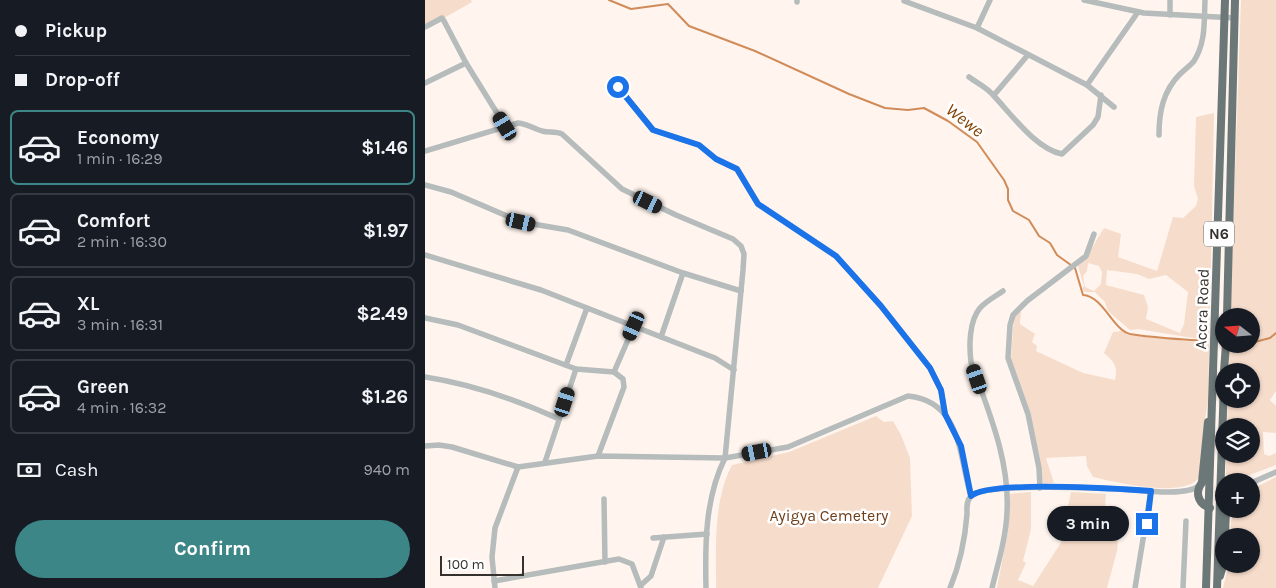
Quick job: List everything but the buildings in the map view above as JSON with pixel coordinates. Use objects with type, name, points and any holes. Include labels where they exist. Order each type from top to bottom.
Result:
[{"type":"highway","name":"Accra Road","points":[[1210,478],[1225,0]]},
{"type":"highway","name":"Accra Road","points":[[1227,308],[1235,0]]},
{"type":"highway","points":[[1213,403],[1205,436],[1201,484],[1198,496],[1200,501],[1208,508],[1215,508]]},
{"type":"highway","points":[[1222,473],[1223,408]]},
{"type":"highway","points":[[1201,484],[1210,478],[1215,479]]},
{"type":"highway","name":"N6","points":[[1206,588],[1210,478]]},
{"type":"highway","points":[[1217,588],[1222,518]]},
{"type":"highway","points":[[1217,588],[1221,573]]},
{"type":"street","points":[[904,0],[977,28],[1027,56],[1087,85],[1114,106]]},
{"type":"street","points":[[977,28],[990,0]]},
{"type":"street","points":[[1084,0],[1138,12],[1235,18]]},
{"type":"street","points":[[1170,0],[1170,15]]},
{"type":"street","points":[[1159,135],[1161,104],[1179,74],[1195,60],[1205,30],[1205,0]]},
{"type":"street","points":[[1087,85],[1138,12]]},
{"type":"street","points":[[425,27],[442,18],[466,63],[505,126]]},
{"type":"street","points":[[994,95],[1027,56]]},
{"type":"street","points":[[425,83],[466,63]]},
{"type":"street","points":[[969,77],[994,95],[1032,136],[1055,153],[1062,154],[1093,125],[1098,117],[1101,95]]},
{"type":"street","points":[[618,87],[653,130],[699,145],[716,159],[737,169],[758,204],[836,256],[881,306],[930,368],[941,390],[945,414],[961,446],[971,496]]},
{"type":"street","points":[[425,151],[505,126],[525,124],[544,132],[555,131],[562,134],[622,189],[676,215],[733,239],[741,246],[744,254],[725,458],[714,488],[707,534],[706,588]]},
{"type":"street","points":[[425,185],[451,192],[521,222],[568,230],[683,273],[741,291]]},
{"type":"street","points":[[1040,488],[1039,468],[1028,414],[1008,358],[1010,325],[1013,315],[1020,308],[1086,256],[1094,234]]},
{"type":"street","points":[[425,255],[541,290],[715,358],[734,370]]},
{"type":"street","points":[[661,337],[683,273]]},
{"type":"street","points":[[992,588],[1006,520],[1006,489],[1001,446],[971,362],[970,349],[973,326],[980,308],[1003,291]]},
{"type":"street","points":[[566,365],[587,308]]},
{"type":"street","points":[[425,318],[458,325],[576,369],[614,372],[625,382],[598,456]]},
{"type":"street","points":[[614,372],[634,326]]},
{"type":"street","points":[[545,462],[576,369]]},
{"type":"street","points":[[425,377],[447,380],[505,398],[559,419]]},
{"type":"street","points":[[425,446],[439,445],[452,447],[518,467],[598,456],[725,458],[788,447],[908,396],[920,399],[945,414]]},
{"type":"street","points":[[518,467],[495,528],[492,557],[495,585],[619,559],[632,564],[641,587],[651,576],[664,537]]},
{"type":"street","points":[[1260,479],[1276,472]]},
{"type":"street","points":[[1185,492],[1201,484]]},
{"type":"street","points":[[950,588],[962,554],[967,504],[971,496],[981,490],[1096,488],[1185,492],[1198,496]]},
{"type":"street","points":[[1135,588],[1151,491]]},
{"type":"street","points":[[604,499],[605,562]]},
{"type":"street","points":[[1183,588],[1185,521]]},
{"type":"street","points":[[653,538],[707,534]]},
{"type":"green space","points":[[425,0],[471,0],[472,2],[425,29]]},
{"type":"green space","points":[[1241,0],[1276,0],[1276,391],[1270,400],[1276,406],[1276,433],[1263,432],[1264,454],[1269,456],[1276,453],[1276,465],[1255,473],[1226,473],[1226,463],[1260,463],[1260,418],[1227,418],[1228,408],[1260,408],[1260,363],[1229,363],[1229,353],[1260,353],[1260,308],[1230,308]]},
{"type":"green space","points":[[1214,113],[1208,401],[1203,432],[1203,465],[1201,474],[1194,482],[1183,487],[1151,488],[1093,477],[1087,466],[1086,456],[1046,458],[1054,483],[1043,484],[1039,456],[1011,360],[1014,316],[1021,311],[1020,324],[1035,334],[1032,342],[1037,346],[1036,351],[1083,373],[1115,380],[1116,371],[1114,364],[1104,353],[1113,332],[1122,331],[1128,335],[1199,342],[1199,339],[1138,329],[1130,330],[1108,311],[1105,302],[1095,292],[1085,292],[1082,289],[1084,286],[1078,266],[1089,253],[1104,228],[1121,234],[1118,257],[1157,271],[1173,217],[1183,218],[1196,206],[1198,199],[1194,186],[1196,117]],"holes":[[[1088,263],[1099,266],[1102,272],[1101,284],[1094,291],[1085,287],[1083,276],[1087,271]],[[1107,270],[1137,274],[1149,279],[1166,275],[1188,292],[1184,324],[1180,333],[1146,319],[1148,307],[1144,295],[1106,285]]]},
{"type":"green space","name":"Ayigya Cemetery","points":[[876,416],[884,422],[893,421],[910,458],[912,516],[878,588],[716,588],[716,541],[719,509],[721,494],[732,465],[789,452]]},
{"type":"green space","points":[[1276,477],[1276,588],[1223,588],[1227,573],[1260,573],[1260,528],[1231,528],[1232,518],[1260,518],[1260,485]]},
{"type":"green space","points":[[1031,492],[1031,529],[1023,561],[1026,563],[1018,580],[1033,586],[1062,541],[1053,535],[1067,511],[1071,492],[1106,494],[1104,523],[1119,526],[1117,551],[1107,588],[997,588],[1008,531],[1009,494]]},
{"type":"waterway","name":"Wewe","points":[[609,0],[631,9],[668,4],[689,26],[755,51],[849,94],[885,108],[908,110],[924,108],[948,121],[977,142],[1004,180],[1008,189],[1008,200],[1013,211],[1029,220],[1039,236],[1050,243],[1057,255],[1075,268],[1083,295],[1096,301],[1118,326],[1130,334],[1204,341]]},
{"type":"waterway","name":"Wewe","points":[[1260,341],[1270,338],[1276,333]]},
{"type":"route","points":[[618,87],[653,130],[699,145],[716,159],[737,169],[758,204],[836,256],[881,306],[930,368],[941,390],[945,414],[961,446],[971,496],[981,490],[1006,489],[1096,488],[1151,491],[1147,524]]}]
